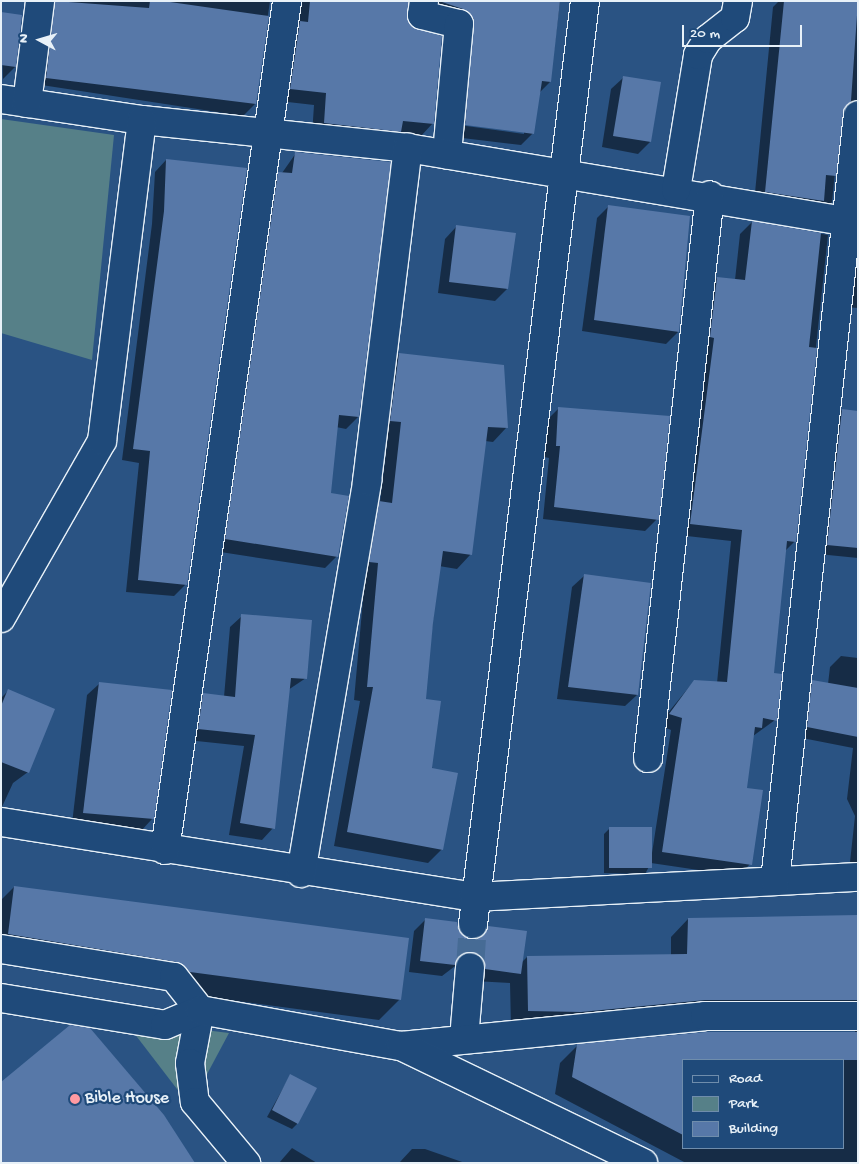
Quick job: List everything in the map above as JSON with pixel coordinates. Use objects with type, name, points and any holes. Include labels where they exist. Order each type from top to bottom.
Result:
[{"type":"street","points":[[40,1],[14,101],[142,120],[270,130],[408,148],[710,195],[851,222]]},
{"type":"street","points":[[165,850],[270,130],[287,1]]},
{"type":"street","points":[[424,1],[422,15],[459,24],[447,154]]},
{"type":"street","points":[[473,924],[474,897],[566,174],[584,1]]},
{"type":"street","points":[[676,190],[698,55],[708,40],[735,18],[738,1]]},
{"type":"street","points":[[775,881],[851,222],[858,115]]},
{"type":"street","points":[[1,618],[102,440],[142,120]]},
{"type":"street","points":[[301,873],[367,481],[408,148]]},
{"type":"street","points":[[648,758],[710,195]]},
{"type":"street","points":[[1,822],[301,873],[474,897],[858,877]]},
{"type":"street","points":[[1,949],[174,977],[200,1010],[190,1063],[196,1102],[246,1163]]},
{"type":"street","points":[[464,1039],[470,967]]},
{"type":"street","points":[[1,998],[165,1025],[200,1010],[401,1046],[643,1163]]},
{"type":"street","points":[[401,1046],[705,1016],[858,1016]]},
{"type":"green space","points":[[1,119],[114,135],[92,360],[1,333]]},
{"type":"green space","points":[[124,1020],[229,1033],[190,1106]]},
{"type":"building","points":[[55,1],[149,8],[150,1],[163,1],[269,16],[256,104],[46,78]]},
{"type":"building","points":[[310,1],[408,1],[411,26],[442,36],[434,124],[403,121],[401,132],[324,123],[326,93],[290,89],[300,21],[308,22]]},
{"type":"building","points":[[439,1],[560,1],[551,82],[542,81],[534,134],[465,125],[474,19],[463,9]]},
{"type":"building","points":[[784,1],[858,1],[851,101],[843,113],[836,176],[826,175],[824,201],[765,192]]},
{"type":"building","points":[[1,12],[22,15],[16,67],[1,65]]},
{"type":"building","points":[[623,76],[661,82],[651,142],[613,136]]},
{"type":"building","points":[[295,152],[391,162],[359,417],[339,415],[331,493],[349,496],[338,557],[225,539],[278,172],[292,173]]},
{"type":"building","points":[[166,159],[247,168],[187,585],[138,580],[150,451],[133,449],[164,211]]},
{"type":"building","points":[[608,205],[690,216],[679,332],[594,320]]},
{"type":"building","points":[[752,221],[821,233],[809,347],[817,348],[796,542],[787,541],[774,673],[782,674],[777,721],[763,718],[762,728],[755,727],[747,788],[763,790],[752,865],[662,852],[682,718],[669,714],[694,680],[727,682],[742,530],[690,524],[714,338],[710,337],[717,277],[745,280]]},
{"type":"building","points":[[456,225],[516,233],[508,289],[449,282]]},
{"type":"building","points":[[399,353],[504,365],[508,428],[488,427],[472,555],[443,551],[433,623],[426,699],[441,701],[432,768],[458,773],[443,850],[347,832],[373,687],[367,687],[378,563],[369,562],[379,501],[392,503],[401,422],[390,421]]},
{"type":"building","points":[[558,407],[670,416],[659,520],[554,507],[560,446],[556,446]]},
{"type":"building","points":[[842,409],[858,411],[858,548],[827,545]]},
{"type":"building","points":[[584,574],[651,583],[638,695],[568,687]]},
{"type":"building","points":[[241,614],[312,620],[307,679],[291,678],[275,829],[240,823],[255,735],[198,729],[203,693],[235,697]]},
{"type":"building","points":[[812,680],[858,688],[858,737],[807,727]]},
{"type":"building","points":[[99,682],[172,690],[154,819],[83,813]]},
{"type":"building","points":[[8,689],[55,709],[29,773],[1,762],[1,706]]},
{"type":"building","points":[[609,827],[652,827],[652,868],[609,868]]},
{"type":"building","points":[[14,886],[409,938],[401,1000],[190,972],[176,962],[8,934]]},
{"type":"building","points":[[858,915],[858,1000],[705,1000],[581,1012],[528,1011],[527,956],[687,954],[688,918]]},
{"type":"building","points":[[425,918],[457,922],[459,931],[471,939],[480,938],[488,926],[527,931],[521,974],[485,969],[484,960],[472,952],[463,953],[455,965],[420,961]]},
{"type":"building","name":"Bible House","points":[[70,1025],[90,1028],[164,1115],[195,1163],[1,1163],[1,1082]]},
{"type":"building","points":[[706,1032],[858,1032],[858,1060],[682,1059],[682,1134],[572,1077],[577,1044]]},
{"type":"building","points":[[290,1074],[317,1088],[298,1124],[272,1110]]},
{"type":"tunnel","points":[[470,967],[473,924]]},
{"type":"place","name":"Bible House","points":[[75,1099]]}]
